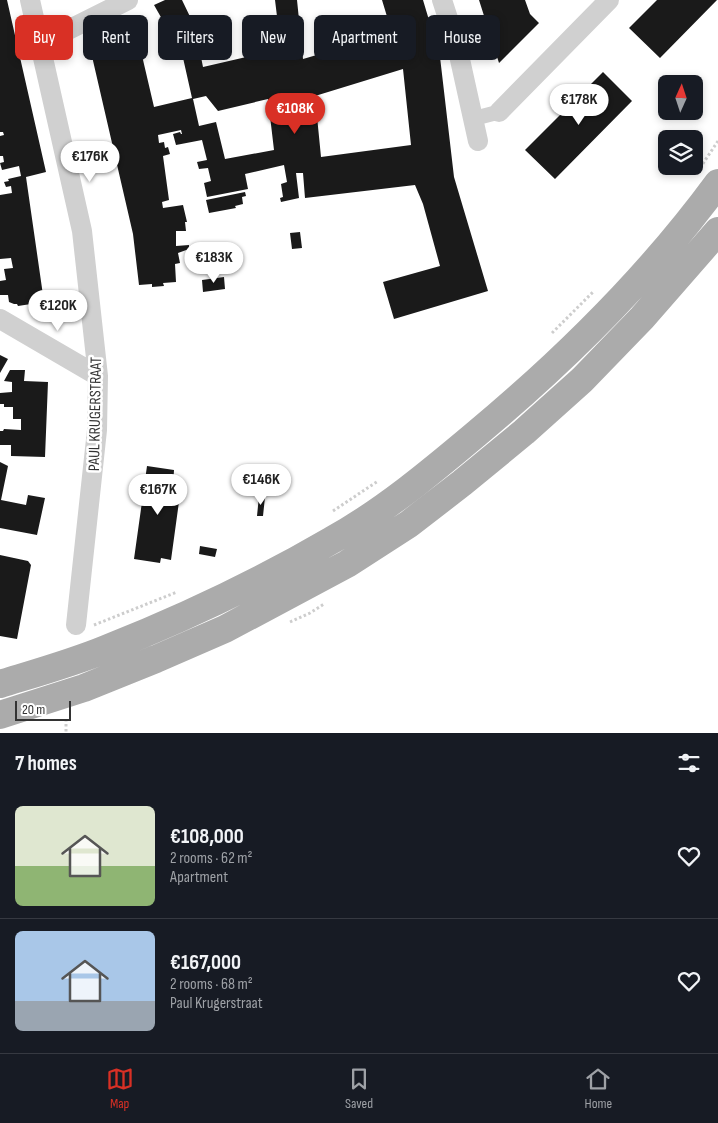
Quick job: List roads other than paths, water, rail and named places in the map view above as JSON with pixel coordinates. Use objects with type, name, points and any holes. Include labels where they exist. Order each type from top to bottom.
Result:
[{"type":"main road","points":[[0,684],[105,649],[187,615],[334,540],[392,501],[447,459],[568,354],[676,238],[708,176]]},
{"type":"main road","points":[[0,715],[84,688],[225,629],[347,564],[409,524],[517,438],[582,380],[642,318],[718,231]]},
{"type":"street","name":"PAUL KRUGERSTRAAT","points":[[30,0],[33,15]]},
{"type":"street","points":[[73,28],[128,0]]},
{"type":"street","points":[[442,0],[457,46],[478,141]]},
{"type":"street","points":[[472,120],[499,112],[609,0]]},
{"type":"street","name":"PAUL KRUGERSTRAAT","points":[[44,60],[82,231],[98,376],[96,438],[81,626]]},
{"type":"street","points":[[0,319],[98,376]]}]
